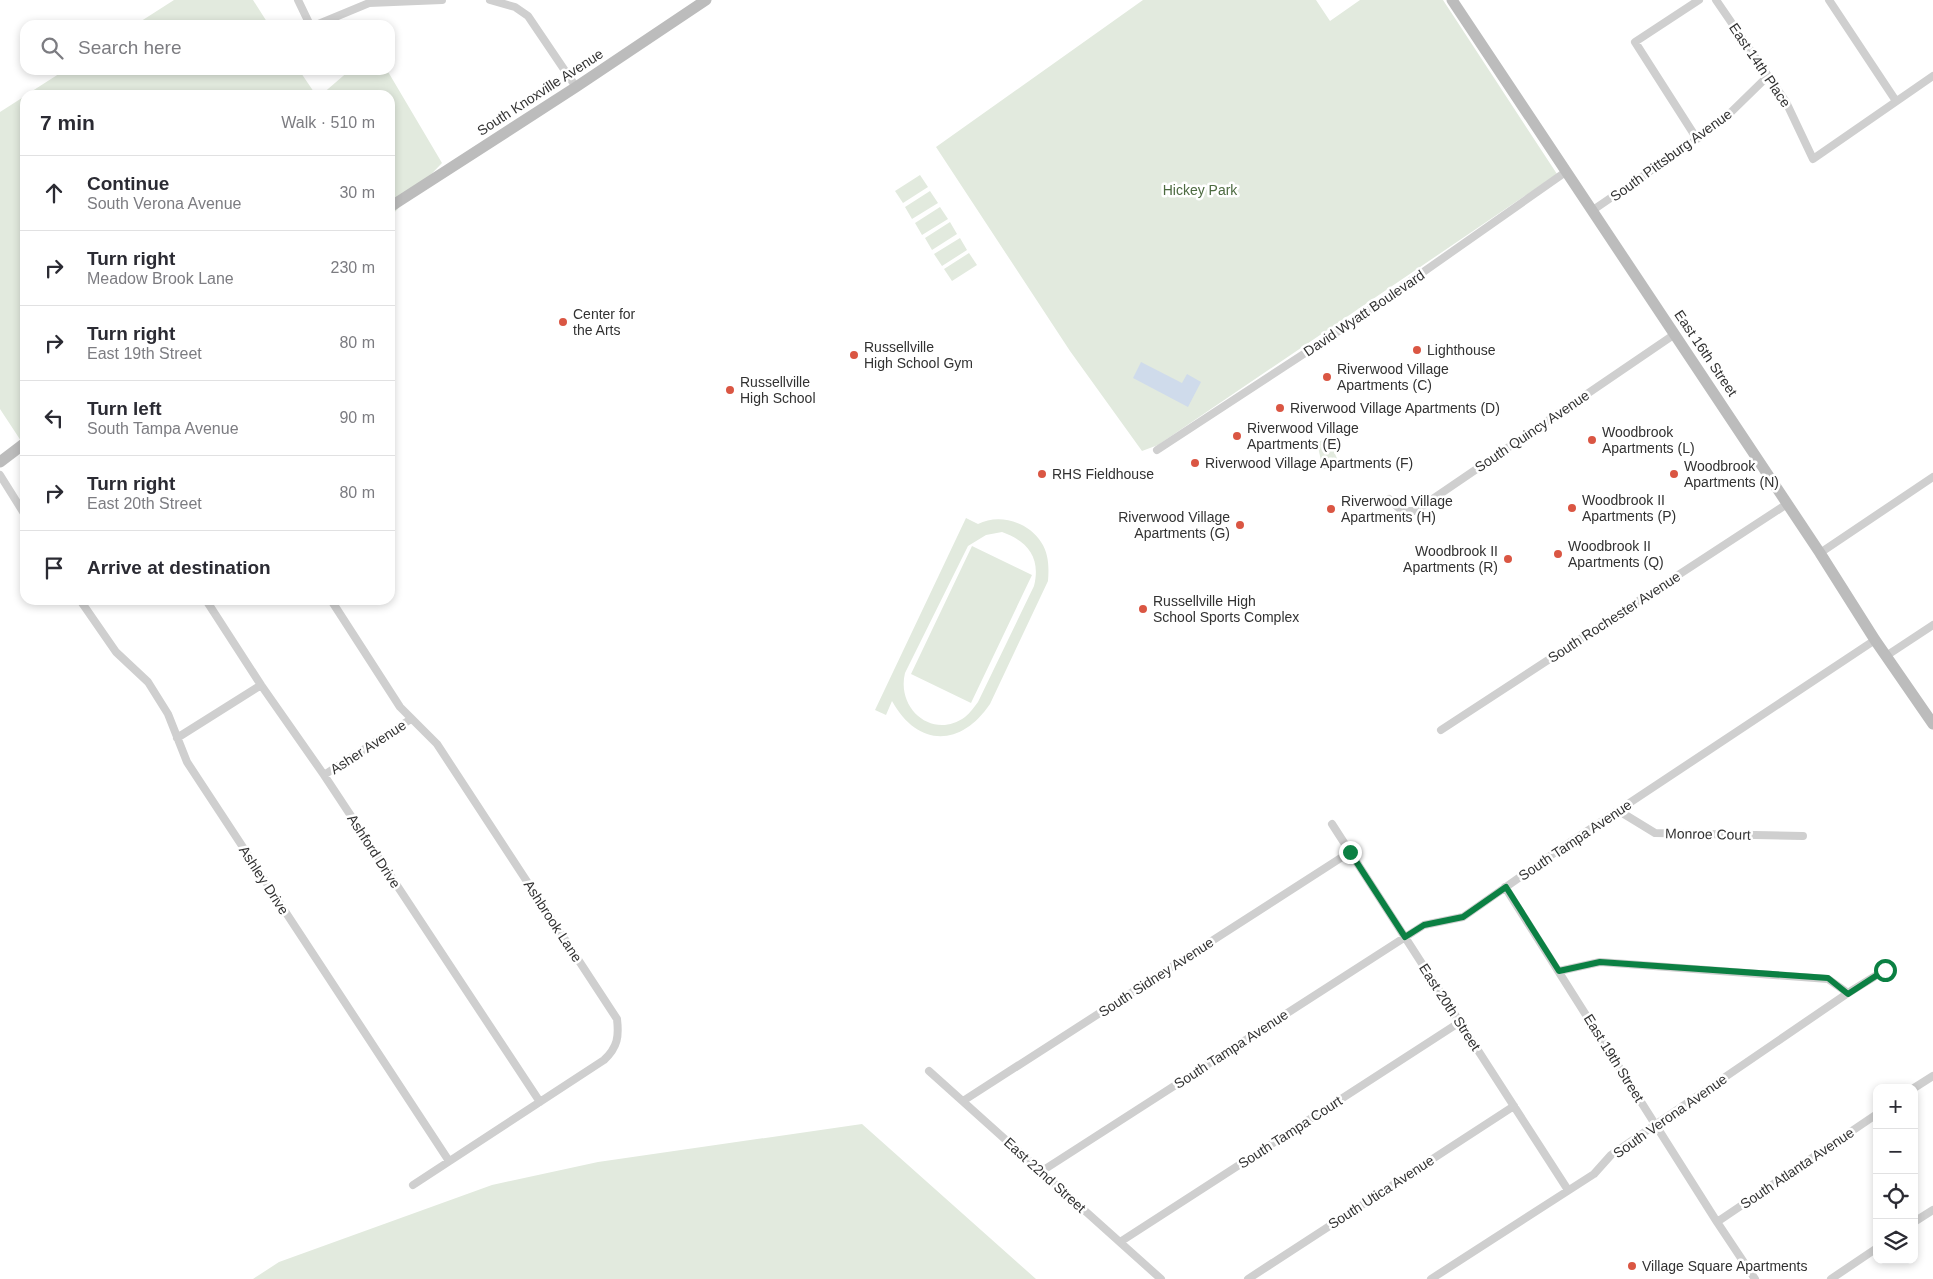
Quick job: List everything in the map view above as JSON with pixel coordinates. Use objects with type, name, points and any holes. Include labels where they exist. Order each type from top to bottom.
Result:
[{"type":"street","points":[[298,0],[308,20]]},
{"type":"street","points":[[328,20],[369,3],[442,0]]},
{"type":"street","points":[[490,0],[503,1],[515,7],[534,22],[576,87]]},
{"type":"street","name":"South Knoxville Avenue","points":[[395,205],[706,0]]},
{"type":"street","name":"East 16th Street","points":[[1452,0],[1788,504],[1875,640],[1933,724]]},
{"type":"street","points":[[1697,139],[1635,42],[1699,0]]},
{"type":"street","name":"East 14th Place","points":[[1716,0],[1786,102],[1813,159],[1896,101]]},
{"type":"street","points":[[1829,0],[1896,101],[1933,76]]},
{"type":"street","name":"South Pittsburg Avenue","points":[[1593,210],[1726,117],[1768,76]]},
{"type":"street","name":"David Wyatt Boulevard","points":[[1157,450],[1345,327],[1567,172]]},
{"type":"street","name":"South Quincy Avenue","points":[[1389,499],[1402,511],[1415,511],[1675,334]]},
{"type":"street","points":[[0,462],[20,447]]},
{"type":"street","points":[[0,475],[20,507]]},
{"type":"street","points":[[1820,553],[1933,477]]},
{"type":"street","name":"South Rochester Avenue","points":[[1441,730],[1788,504]]},
{"type":"street","name":"Ashley Drive","points":[[83,605],[116,652],[148,682],[168,714],[187,762],[196,778],[450,1161]]},
{"type":"street","name":"Ashford Drive","points":[[209,605],[540,1102]]},
{"type":"street","name":"Ashbrook Lane","points":[[334,605],[400,707],[437,744],[617,1019],[619,1037],[613,1052],[604,1060],[413,1185]]},
{"type":"street","points":[[1886,656],[1933,625]]},
{"type":"street","name":"South Tampa Avenue","points":[[1042,1172],[1424,925],[1463,917],[1875,640]]},
{"type":"street","points":[[177,738],[261,685]]},
{"type":"street","name":"Asher Avenue","points":[[324,775],[411,718]]},
{"type":"street","name":"Monroe Court","points":[[1619,811],[1655,833],[1803,836]]},
{"type":"street","name":"East 20th Street","points":[[1332,824],[1568,1190]]},
{"type":"street","name":"South Sidney Avenue","points":[[963,1101],[1350,852]]},
{"type":"street","name":"East 19th Street","points":[[1506,887],[1717,1222],[1755,1279]]},
{"type":"street","points":[[1559,971],[1600,962],[1828,978],[1848,994]]},
{"type":"street","name":"South Verona Avenue","points":[[1431,1279],[1594,1174],[1611,1155],[1885,970]]},
{"type":"street","name":"South Tampa Court","points":[[1120,1242],[1460,1022]]},
{"type":"street","name":"East 22nd Street","points":[[928,1071],[1161,1279]]},
{"type":"street","points":[[1918,1085],[1933,1076]]},
{"type":"street","name":"South Utica Avenue","points":[[1248,1279],[1514,1106]]},
{"type":"street","name":"South Atlanta Avenue","points":[[1717,1222],[1873,1117]]},
{"type":"street","points":[[1918,1219],[1933,1210]]},
{"type":"street","points":[[1831,1279],[1873,1251]]},
{"type":"green space","points":[[174,0],[253,0],[266,20],[143,20]]},
{"type":"green space","name":"Hickey Park","points":[[1143,0],[1316,0],[1330,21],[1360,0],[1443,0],[1557,174],[1158,445],[1142,451],[1070,351],[936,147]]},
{"type":"green space","points":[[57,75],[302,75],[313,90],[34,90]]},
{"type":"green space","points":[[344,75],[390,75],[442,163],[395,212],[395,90],[327,90]]},
{"type":"green space","points":[[20,99],[20,439],[0,409],[0,112]]},
{"type":"green space","points":[[920,175],[928,187],[903,203],[895,191]]},
{"type":"green space","points":[[930,191],[938,203],[912,219],[905,207]]},
{"type":"green space","points":[[940,207],[948,219],[922,235],[915,223]]},
{"type":"green space","points":[[950,222],[957,234],[932,250],[925,238]]},
{"type":"green space","points":[[960,238],[967,250],[942,266],[934,254]]},
{"type":"green space","points":[[969,253],[977,265],[952,281],[944,269]]},
{"type":"green space","points":[[1328,437],[1341,468],[1323,469],[1317,443]]},
{"type":"green space","points":[[966,518],[978,524],[995,519],[1013,521],[1036,535],[1044,547],[1047,556],[1048,581],[990,704],[979,718],[966,728],[953,734],[940,736],[927,734],[914,727],[902,716],[892,701],[886,715],[875,710]],"holes":[[[1002,532],[1019,540],[1034,559],[1036,567],[1034,586],[978,702],[965,717],[953,723],[941,725],[930,723],[920,718],[906,699],[905,673],[968,546],[986,535]]]},
{"type":"green space","points":[[972,546],[1032,575],[971,703],[911,674]]},
{"type":"green space","points":[[862,1124],[1036,1279],[253,1279],[279,1262],[492,1185],[598,1162]]},
{"type":"water","points":[[1141,362],[1182,383],[1187,374],[1201,382],[1188,407],[1133,378]]},
{"type":"place","name":"Center for the Arts","points":[[563,322]]},
{"type":"place","name":"Lighthouse","points":[[1417,350]]},
{"type":"place","name":"Russellville High School Gym","points":[[854,355]]},
{"type":"place","name":"Riverwood Village Apartments (C)","points":[[1327,377]]},
{"type":"place","name":"Russellville High School","points":[[730,390]]},
{"type":"place","name":"Riverwood Village Apartments (D)","points":[[1280,408]]},
{"type":"place","name":"Riverwood Village Apartments (E)","points":[[1237,436]]},
{"type":"place","name":"Woodbrook Apartments (L)","points":[[1592,440]]},
{"type":"place","name":"Riverwood Village Apartments (F)","points":[[1195,463]]},
{"type":"place","name":"RHS Fieldhouse","points":[[1042,474]]},
{"type":"place","name":"Woodbrook Apartments (N)","points":[[1674,474]]},
{"type":"place","name":"Woodbrook II Apartments (P)","points":[[1572,508]]},
{"type":"place","name":"Riverwood Village Apartments (H)","points":[[1331,509]]},
{"type":"place","name":"Riverwood Village Apartments (G)","points":[[1240,525]]},
{"type":"place","name":"Woodbrook II Apartments (Q)","points":[[1558,554]]},
{"type":"place","name":"Woodbrook II Apartments (R)","points":[[1508,559]]},
{"type":"place","name":"Russellville High School Sports Complex","points":[[1143,609]]},
{"type":"place","name":"Village Square Apartments","points":[[1632,1266]]},
{"type":"route","points":[[1350,852],[1405,937],[1424,925],[1463,917],[1506,887],[1559,971],[1600,962],[1828,978],[1848,994],[1885,970]]}]
